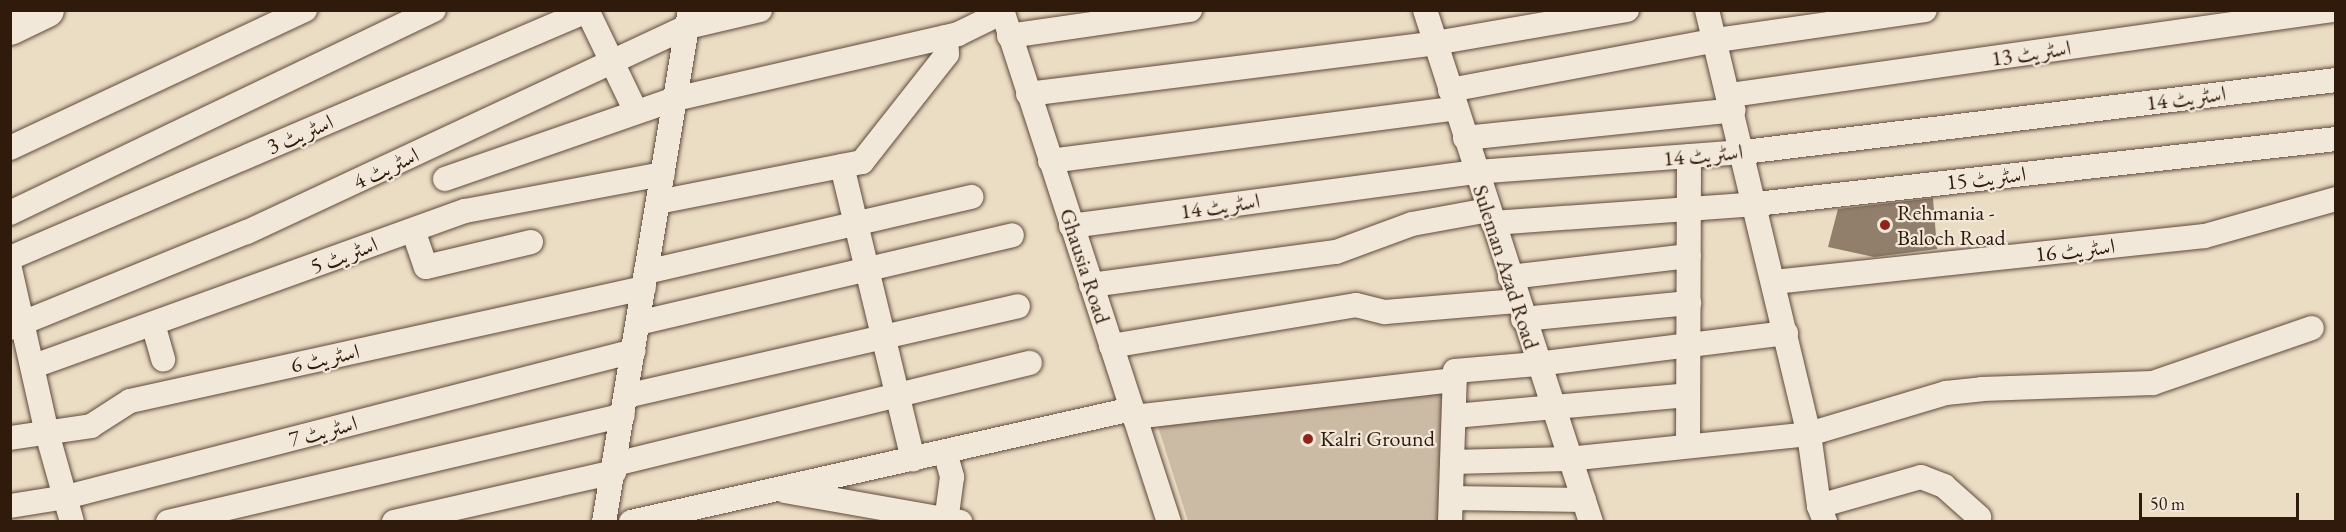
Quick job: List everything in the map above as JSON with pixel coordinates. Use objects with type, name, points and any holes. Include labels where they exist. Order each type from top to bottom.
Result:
[{"type":"main road","points":[[10,28],[47,10]]},
{"type":"street","points":[[10,148],[305,10]]},
{"type":"street","points":[[10,213],[434,10]]},
{"type":"street","name":"اسٹریٹ 4","points":[[17,325],[247,232],[614,62],[689,19],[760,10]]},
{"type":"street","points":[[1009,36],[1190,10]]},
{"type":"street","name":"Suleman Azad Road","points":[[1425,10],[1568,459],[1588,511]]},
{"type":"street","points":[[1028,94],[1435,43],[1627,10]]},
{"type":"street","points":[[1707,10],[1717,40],[1786,333],[1809,434],[1822,514],[1921,477],[1944,486],[1979,517]]},
{"type":"street","points":[[1050,160],[1453,99],[1717,40],[1925,10]]},
{"type":"street","name":"اسٹریٹ 13","points":[[1465,138],[1732,103],[2332,10]]},
{"type":"street","points":[[588,11],[636,112]]},
{"type":"street","name":"اسٹریٹ 3","points":[[11,271],[588,11]]},
{"type":"street","points":[[445,179],[675,99],[946,37],[1003,11]]},
{"type":"street","name":"Ghausia Road","points":[[1003,11],[1009,36],[1169,522]]},
{"type":"street","points":[[604,522],[615,468],[689,19]]},
{"type":"street","points":[[658,202],[862,162],[947,54],[946,37]]},
{"type":"street","name":"اسٹریٹ 14","points":[[1071,226],[1476,172],[1744,152],[2336,80]]},
{"type":"street","name":"اسٹریٹ 15","points":[[1091,285],[1336,252],[1412,224],[1490,216],[1689,209],[1756,204],[2336,139]]},
{"type":"street","points":[[1688,446],[1689,156]]},
{"type":"street","points":[[842,166],[913,460]]},
{"type":"street","name":"اسٹریٹ 5","points":[[34,366],[465,211],[663,174]]},
{"type":"street","name":"اسٹریٹ 6","points":[[10,438],[91,426],[130,401],[645,280],[856,224],[971,197]]},
{"type":"street","name":"اسٹریٹ 16","points":[[1774,282],[2205,236],[2336,199]]},
{"type":"street","points":[[413,230],[426,267],[531,242]]},
{"type":"street","points":[[638,323],[868,272],[1012,235]]},
{"type":"street","points":[[1510,277],[1689,256]]},
{"type":"street","points":[[11,271],[17,325],[34,366],[47,434],[72,522]]},
{"type":"street","points":[[1111,346],[1356,305],[1385,312],[1520,310],[1689,303]]},
{"type":"street","points":[[168,522],[883,337],[1018,306]]},
{"type":"street","points":[[153,324],[163,360]]},
{"type":"street","points":[[1452,462],[1568,459],[1809,434],[1947,393],[2152,383],[2312,327]]},
{"type":"street","points":[[1588,511],[1450,510],[1455,371],[1538,364],[1786,333]]},
{"type":"street","name":"اسٹریٹ 7","points":[[10,506],[66,497],[634,351]]},
{"type":"street","points":[[394,522],[1030,363]]},
{"type":"street","points":[[631,522],[691,515],[773,489],[1133,413],[1455,380]]},
{"type":"street","points":[[1454,416],[1689,395]]},
{"type":"street","points":[[773,489],[951,521],[952,477],[945,452]]},
{"type":"shaded area","name":"Kalri Ground","points":[[1455,378],[1450,521],[1188,521],[1154,414]]},
{"type":"building","name":"Rehmania - Baloch Road","points":[[1933,198],[1937,249],[1874,257],[1828,247],[1838,209]]},
{"type":"place","name":"Rehmania - Baloch Road","points":[[1885,225]]},
{"type":"place","name":"Kalri Ground","points":[[1308,439]]}]
